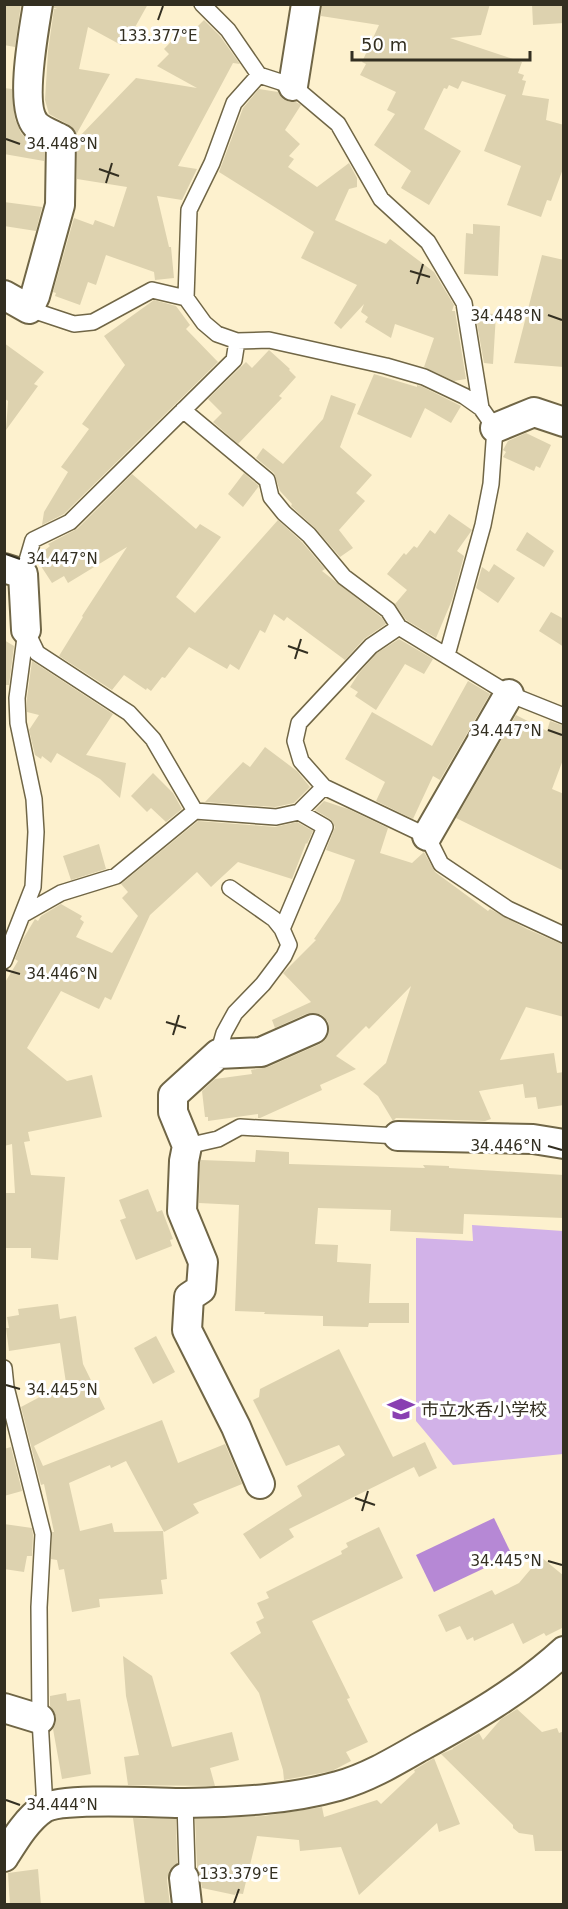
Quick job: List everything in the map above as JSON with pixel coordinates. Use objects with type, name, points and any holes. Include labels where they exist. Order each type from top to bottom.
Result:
[{"type":"street","points":[[17,302],[35,296],[60,205],[61,139],[36,125],[28,108],[31,46],[38,4]]},
{"type":"street","points":[[293,86],[306,4]]},
{"type":"street","points":[[488,418],[534,412],[564,422]]},
{"type":"street","points":[[14,571],[26,630]]},
{"type":"street","points":[[427,836],[508,694]]},
{"type":"street","points":[[260,1484],[236,1427],[188,1330],[189,1297],[201,1289],[203,1262],[182,1211],[184,1161],[187,1146],[173,1112],[173,1095],[218,1054],[261,1052],[313,1029]]},
{"type":"street","points":[[398,1136],[533,1138],[564,1144]]},
{"type":"street","points":[[4,1857],[20,1832],[45,1808],[77,1802],[185,1803],[272,1800],[339,1786],[380,1770],[487,1710],[549,1665],[564,1651]]},
{"type":"street","points":[[4,1708],[40,1719]]},
{"type":"lane","points":[[202,4],[228,30],[259,75],[293,86],[338,124],[381,199],[428,242],[464,303],[488,418],[491,484],[483,525],[447,654]]},
{"type":"lane","points":[[259,75],[234,104],[212,163],[189,210],[186,298],[204,323],[217,334],[237,341],[269,340],[386,366],[424,377],[464,396],[488,418]]},
{"type":"lane","points":[[17,302],[74,324],[93,322],[152,290],[186,298]]},
{"type":"lane","points":[[14,571],[33,540],[70,522],[234,360],[237,341]]},
{"type":"lane","points":[[183,410],[267,480],[272,497],[284,513],[309,535],[344,577],[388,610],[399,627],[447,654],[508,694],[564,716]]},
{"type":"lane","points":[[399,627],[371,646],[299,723],[296,741],[301,761],[324,787],[427,836],[441,864],[508,909],[564,935]]},
{"type":"lane","points":[[26,630],[37,653],[129,714],[153,739],[195,811]]},
{"type":"lane","points":[[4,961],[33,887],[36,832],[34,799],[18,723],[17,698],[26,630]]},
{"type":"lane","points":[[24,914],[61,892],[116,876],[195,811],[276,817],[299,812],[324,787]]},
{"type":"lane","points":[[282,928],[325,827],[299,812]]},
{"type":"lane","points":[[218,1054],[224,1033],[235,1012],[263,984],[284,956],[289,945],[282,928],[274,919],[230,888]]},
{"type":"lane","points":[[187,1146],[218,1139],[240,1127],[398,1136]]},
{"type":"lane","points":[[4,1368],[6,1387],[43,1534],[39,1607],[40,1719],[45,1808]]},
{"type":"lane","points":[[185,1803],[187,1868],[185,1891]]},
{"type":"shaded area","points":[[472,1225],[563,1231],[563,1454],[453,1465],[416,1421],[416,1238],[473,1241]]},
{"type":"shaded area","points":[[494,1518],[512,1555],[434,1592],[416,1555]]},
{"type":"building","points":[[4,4],[21,4],[15,47],[4,45]]},
{"type":"building","points":[[54,4],[148,4],[134,29],[131,27],[121,45],[88,27],[79,69],[110,74],[76,135],[69,125],[49,114],[45,100],[48,51],[54,9],[57,9],[54,8]]},
{"type":"building","points":[[322,4],[490,4],[481,35],[450,38],[522,62],[518,73],[524,75],[522,80],[526,81],[522,95],[549,99],[546,120],[564,125],[564,166],[551,201],[547,200],[541,217],[507,205],[521,166],[484,151],[506,95],[462,81],[458,89],[449,85],[447,89],[444,88],[424,129],[461,151],[429,205],[401,188],[411,171],[374,145],[395,114],[387,110],[396,92],[360,75],[366,64],[362,62],[379,25],[321,16]]},
{"type":"building","points":[[532,4],[564,4],[564,23],[533,25]]},
{"type":"building","points":[[204,20],[220,36],[240,64],[233,63],[178,166],[197,169],[182,200],[157,196],[169,247],[171,247],[174,278],[155,280],[154,272],[106,255],[96,285],[88,282],[80,305],[55,296],[56,293],[53,292],[74,218],[93,225],[95,220],[114,227],[127,187],[77,179],[77,139],[136,78],[197,88],[157,66],[169,54],[164,49],[182,30],[188,36]]},
{"type":"building","points":[[4,88],[12,89],[15,119],[21,133],[29,141],[44,149],[44,161],[4,154]]},
{"type":"building","points":[[259,89],[278,92],[283,99],[301,105],[285,130],[300,144],[289,156],[294,159],[288,167],[317,187],[349,163],[357,178],[357,187],[349,189],[335,220],[386,244],[390,239],[434,272],[454,305],[452,311],[455,311],[466,379],[454,381],[424,367],[434,338],[395,324],[391,338],[365,322],[368,317],[361,312],[364,304],[341,329],[334,323],[357,285],[301,258],[314,232],[219,172],[243,108]]},
{"type":"building","points":[[4,202],[42,207],[36,231],[4,226]]},
{"type":"building","points":[[473,224],[500,226],[498,276],[464,274],[466,233],[473,234]]},
{"type":"building","points":[[542,255],[564,260],[564,367],[514,363]]},
{"type":"building","points":[[154,300],[176,306],[190,325],[186,329],[218,362],[64,514],[42,525],[44,512],[68,472],[61,467],[89,429],[82,424],[125,365],[104,336]]},
{"type":"building","points":[[475,313],[496,314],[493,364],[484,363]]},
{"type":"building","points":[[4,343],[44,372],[34,384],[38,386],[6,430],[8,401],[4,398]]},
{"type":"building","points":[[269,350],[296,377],[279,396],[282,398],[238,444],[213,422],[222,413],[208,399],[246,362],[252,368]]},
{"type":"building","points":[[374,374],[417,387],[417,385],[421,386],[461,406],[451,423],[425,408],[411,438],[357,414]]},
{"type":"building","points":[[331,395],[356,404],[340,447],[372,475],[356,493],[365,501],[339,530],[353,548],[340,557],[316,529],[291,506],[292,504],[280,491],[274,473],[256,458],[263,448],[283,464],[323,419]]},
{"type":"building","points":[[526,433],[551,445],[540,468],[536,466],[534,471],[503,457],[506,452],[503,450],[508,441]]},
{"type":"building","points":[[244,473],[259,486],[243,507],[228,494]]},
{"type":"building","points":[[132,474],[196,529],[200,524],[221,537],[176,597],[195,613],[278,520],[302,542],[325,569],[322,571],[381,617],[386,624],[364,639],[345,660],[287,617],[284,621],[274,614],[265,633],[260,630],[239,670],[230,664],[227,669],[189,647],[165,678],[162,677],[151,691],[124,675],[112,690],[59,656],[127,547],[68,583],[64,576],[52,583],[37,560],[39,555],[50,546],[48,544],[77,529]]},
{"type":"building","points":[[449,514],[472,530],[457,551],[464,556],[452,600],[436,638],[406,620],[395,604],[407,590],[387,574],[404,553],[406,555],[414,546],[417,548],[430,530],[435,534]]},
{"type":"building","points":[[527,532],[554,551],[544,567],[516,550]]},
{"type":"building","points":[[494,564],[515,578],[498,603],[476,588],[482,567],[489,572]]},
{"type":"building","points":[[551,612],[564,619],[564,647],[539,631]]},
{"type":"building","points":[[399,639],[433,659],[424,674],[405,664],[376,710],[355,696],[358,692],[350,687],[377,653]]},
{"type":"building","points":[[4,640],[14,646],[9,685],[4,685]]},
{"type":"building","points":[[32,661],[113,714],[86,755],[126,763],[120,798],[100,779],[57,753],[51,763],[42,756],[41,759],[35,755],[29,730],[39,715],[27,712]]},
{"type":"building","points":[[468,681],[490,694],[440,780],[433,776],[413,819],[376,801],[385,782],[345,759],[372,712],[432,746]]},
{"type":"building","points":[[516,715],[547,731],[550,721],[564,726],[564,757],[552,789],[564,794],[564,871],[456,818]]},
{"type":"building","points":[[265,747],[297,771],[310,787],[294,803],[275,807],[205,802],[243,762],[250,767]]},
{"type":"building","points":[[153,773],[173,793],[182,809],[166,822],[151,808],[147,812],[131,796]]},
{"type":"building","points":[[324,801],[348,809],[388,828],[380,853],[412,863],[424,852],[435,872],[488,911],[490,909],[564,945],[564,1017],[526,1007],[500,1060],[554,1053],[557,1073],[564,1072],[564,1105],[538,1109],[536,1097],[525,1098],[523,1084],[479,1091],[491,1119],[485,1121],[396,1118],[393,1121],[378,1096],[363,1084],[386,1063],[411,986],[369,1029],[366,1026],[336,1056],[356,1069],[320,1085],[322,1090],[260,1118],[258,1114],[208,1121],[208,1117],[205,1117],[202,1091],[215,1079],[252,1074],[251,1070],[268,1067],[320,1044],[326,1039],[329,1031],[328,1022],[322,1015],[315,1013],[306,1014],[275,1028],[272,1020],[311,1002],[283,973],[316,940],[314,939],[340,901],[355,860],[326,850],[335,827],[330,819],[315,810]]},
{"type":"building","points":[[198,821],[275,827],[297,822],[313,831],[292,879],[238,862],[211,887],[197,872],[150,915],[111,1000],[105,997],[99,1009],[61,991],[27,1048],[67,1081],[92,1075],[102,1117],[28,1132],[30,1141],[24,1142],[31,1175],[65,1177],[58,1260],[31,1258],[31,1248],[4,1248],[4,1193],[15,1193],[12,1144],[4,1146],[4,984],[18,961],[15,959],[23,939],[35,919],[38,921],[41,916],[61,904],[82,916],[80,919],[84,922],[76,937],[112,953],[138,916],[122,898],[128,892],[121,884]]},
{"type":"building","points":[[99,844],[106,869],[71,880],[63,856]]},
{"type":"building","points":[[256,1150],[289,1152],[289,1164],[425,1168],[423,1165],[449,1166],[449,1168],[564,1175],[564,1218],[464,1214],[463,1234],[390,1231],[391,1210],[318,1208],[315,1244],[338,1245],[337,1262],[371,1264],[369,1303],[409,1303],[409,1323],[369,1323],[368,1327],[323,1326],[323,1316],[235,1311],[239,1205],[199,1203],[200,1163],[201,1160],[255,1162]]},
{"type":"building","points":[[148,1189],[157,1212],[162,1210],[173,1239],[170,1240],[172,1246],[136,1260],[120,1220],[126,1218],[119,1200]]},
{"type":"building","points":[[58,1304],[60,1319],[76,1316],[83,1364],[105,1409],[34,1446],[43,1466],[162,1420],[178,1463],[225,1444],[242,1484],[193,1504],[199,1513],[164,1532],[126,1461],[111,1468],[110,1465],[69,1483],[80,1531],[112,1523],[114,1532],[163,1531],[167,1579],[161,1580],[163,1594],[99,1599],[100,1607],[72,1612],[64,1569],[59,1570],[57,1560],[51,1559],[52,1532],[54,1532],[44,1484],[41,1485],[21,1407],[66,1383],[60,1343],[9,1351],[6,1328],[9,1328],[7,1317],[19,1315],[18,1309]]},
{"type":"building","points":[[156,1336],[175,1372],[153,1384],[134,1348]]},
{"type":"building","points":[[339,1349],[393,1457],[425,1442],[437,1468],[419,1477],[414,1467],[289,1529],[294,1537],[260,1559],[243,1534],[302,1496],[297,1486],[345,1455],[339,1445],[286,1466],[253,1400],[259,1397],[260,1389]]},
{"type":"building","points":[[11,1447],[22,1491],[4,1496],[4,1449]]},
{"type":"building","points":[[4,1524],[32,1528],[32,1556],[27,1556],[24,1572],[4,1569]]},
{"type":"building","points":[[379,1527],[403,1578],[312,1621],[350,1698],[347,1699],[368,1742],[346,1752],[351,1761],[332,1771],[284,1780],[283,1770],[259,1693],[230,1653],[261,1633],[256,1622],[264,1618],[257,1603],[269,1598],[266,1592],[342,1554],[341,1551],[348,1547],[346,1543]]},
{"type":"building","points":[[541,1557],[564,1576],[564,1627],[546,1636],[544,1633],[523,1644],[513,1623],[474,1641],[473,1637],[467,1640],[460,1626],[446,1632],[438,1615],[492,1590],[495,1595],[519,1583]]},
{"type":"building","points":[[123,1656],[152,1676],[172,1747],[232,1732],[239,1760],[210,1768],[215,1786],[128,1785],[124,1757],[139,1755],[126,1696]]},
{"type":"building","points":[[66,1693],[67,1701],[80,1699],[91,1774],[62,1779],[53,1729],[56,1716],[50,1706],[50,1696]]},
{"type":"building","points":[[517,1709],[542,1732],[557,1728],[559,1733],[564,1731],[564,1851],[535,1851],[533,1835],[519,1833],[513,1828],[513,1825],[441,1754],[479,1733],[483,1740],[501,1719]]},
{"type":"building","points":[[434,1758],[460,1824],[439,1832],[437,1823],[359,1895],[341,1847],[300,1851],[299,1840],[257,1836],[243,1894],[236,1893],[235,1895],[202,1888],[197,1868],[195,1819],[264,1816],[322,1807],[324,1817],[377,1800],[381,1804],[415,1772],[414,1770]]},
{"type":"building","points":[[133,1818],[176,1819],[177,1864],[169,1871],[167,1880],[170,1905],[145,1905]]},
{"type":"building","points":[[38,1869],[41,1905],[10,1905],[8,1873]]},
{"type":"place","name":"市立水呑小学校","points":[[401,1409]]}]
